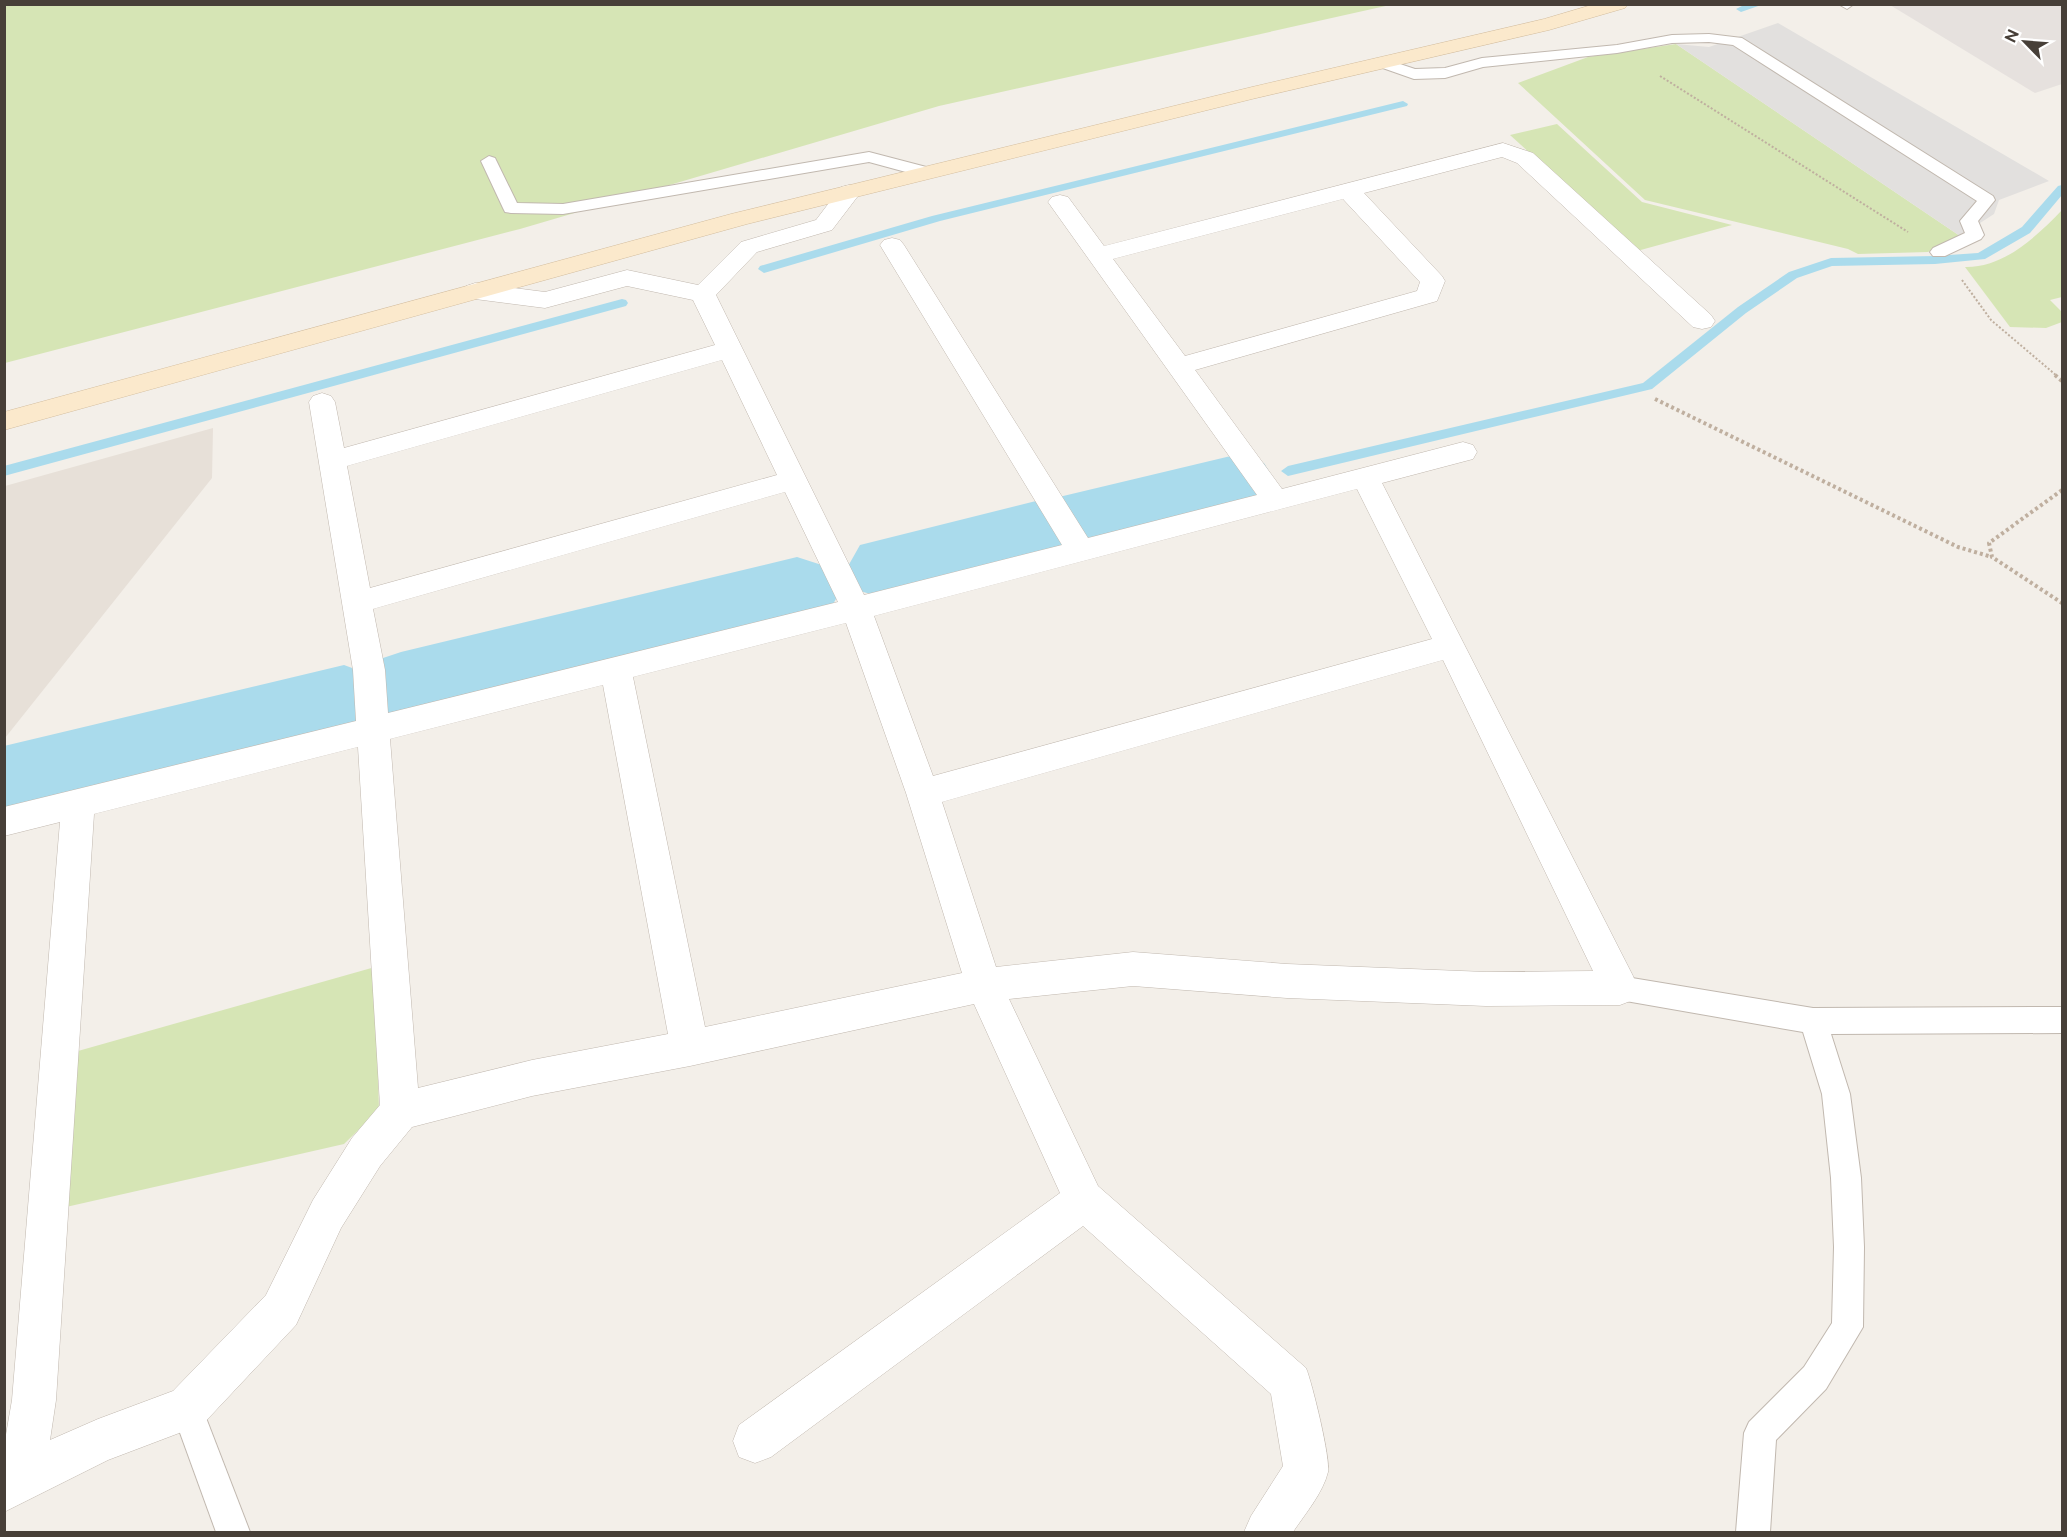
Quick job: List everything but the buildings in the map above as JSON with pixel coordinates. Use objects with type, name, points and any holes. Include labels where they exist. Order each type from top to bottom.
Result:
[{"type":"street","points":[[4,421],[739,219],[1549,24],[1618,4]]},
{"type":"street","points":[[1099,255],[1503,150],[1525,158],[1702,321]]},
{"type":"street","points":[[1180,366],[1428,296],[1433,281],[1349,191]]},
{"type":"street","points":[[703,294],[749,247],[824,225],[849,192]]},
{"type":"street","points":[[1060,202],[1276,501]]},
{"type":"street","points":[[892,245],[1081,552]]},
{"type":"street","points":[[475,291],[544,300],[627,278],[703,294]]},
{"type":"street","points":[[703,294],[856,609],[924,793],[984,984],[1084,1200],[1291,1383],[1306,1470],[1267,1533]]},
{"type":"street","points":[[332,461],[729,350]]},
{"type":"street","points":[[322,402],[369,670],[400,1111]]},
{"type":"street","points":[[4,822],[373,728],[616,670],[1463,452]]},
{"type":"street","points":[[14,1484],[98,1441],[187,1408],[281,1310],[327,1214],[366,1152],[400,1111],[532,1078],[690,1048],[984,984],[1133,969],[1287,981],[1475,988],[1620,988],[1365,478]]},
{"type":"street","points":[[359,603],[793,480]]},
{"type":"street","points":[[924,793],[1451,646]]},
{"type":"street","points":[[616,670],[690,1048]]},
{"type":"street","points":[[14,1484],[34,1400],[78,804]]},
{"type":"street","points":[[755,1441],[1084,1200]]},
{"type":"lane","points":[[1382,63],[1414,74],[1445,73],[1482,63],[1617,49],[1672,39],[1709,38],[1737,41],[1987,200],[1969,221],[1975,235],[1940,252]]},
{"type":"lane","points":[[489,161],[511,207],[562,209],[869,157],[928,173]]},
{"type":"lane","points":[[1620,988],[1813,1021],[2062,1020]]},
{"type":"lane","points":[[1753,1533],[1760,1433],[1815,1378],[1847,1327],[1849,1247],[1846,1178],[1836,1094],[1813,1021]]},
{"type":"lane","points":[[187,1408],[232,1533]]},
{"type":"path","points":[[1617,49],[1940,252]]},
{"type":"path","points":[[1960,277],[1991,320],[2062,381]]},
{"type":"path","points":[[1655,399],[1958,547],[1992,557],[2062,603]]},
{"type":"path","points":[[1992,557],[1989,543],[2062,490]]},
{"type":"shaded area","points":[[1890,5],[2062,5],[2062,84],[2035,93]]},
{"type":"shaded area","points":[[1778,23],[2049,181],[1999,200],[1994,214],[1960,236],[1676,44],[1709,47]]},
{"type":"shaded area","points":[[213,428],[212,478],[5,738],[5,486]]},
{"type":"green space","points":[[5,5],[1390,5],[939,106],[520,229],[5,363]]},
{"type":"green space","points":[[1676,44],[1960,236],[1928,252],[1858,254],[1848,249],[1645,200],[1518,83],[1588,57]]},
{"type":"green space","points":[[1557,124],[1642,202],[1732,225],[1637,251],[1510,135]]},
{"type":"green space","points":[[2062,210],[2062,297],[2050,300],[2062,312],[2062,322],[2046,328],[2010,327],[1965,267],[1993,262],[2019,249]]},
{"type":"green space","points":[[375,967],[379,1110],[344,1144],[66,1207],[78,1051]]},
{"type":"waterway","points":[[1741,9],[1759,4]]},
{"type":"waterway","points":[[764,269],[936,218],[1403,104]]},
{"type":"waterway","points":[[1288,471],[1647,386],[1742,310],[1793,275],[1831,262],[1935,260],[1981,256],[2026,230],[2062,188]]},
{"type":"waterway","points":[[4,471],[622,303]]},
{"type":"waterway","points":[[1089,519],[1235,484]]},
{"type":"waterway","points":[[891,568],[1040,531]]},
{"type":"waterway","points":[[401,689],[797,590]]},
{"type":"waterway","points":[[4,787],[344,703]]}]
